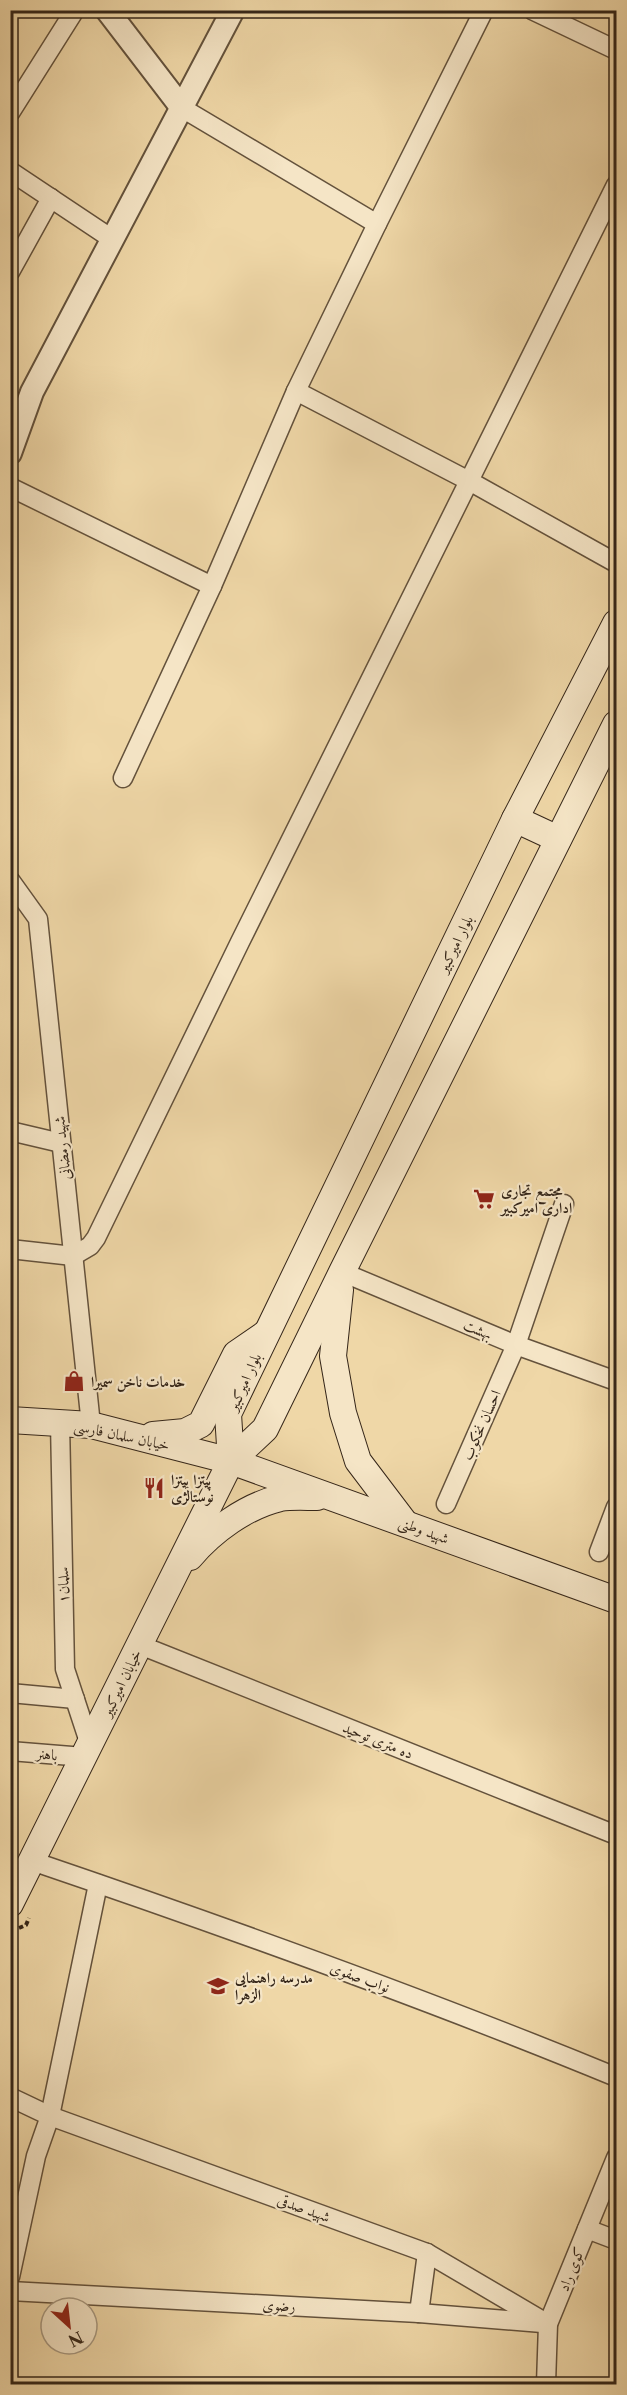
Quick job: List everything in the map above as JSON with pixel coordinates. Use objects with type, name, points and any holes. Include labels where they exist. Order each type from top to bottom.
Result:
[{"type":"main road","name":"بلوار امیرکبیر","points":[[231,1461],[228,1414],[515,819],[616,623]]},
{"type":"main road","points":[[231,1461],[265,1429],[616,724]]},
{"type":"main road","points":[[515,819],[558,839]]},
{"type":"main road","points":[[342,1272],[333,1356],[342,1413],[358,1461],[405,1523]]},
{"type":"main road","points":[[136,1436],[185,1432],[201,1424],[236,1354],[266,1334]]},
{"type":"main road","name":"خیابان سلمان فارسی","points":[[10,1420],[91,1425],[231,1461]]},
{"type":"main road","name":"شهید وطنی","points":[[231,1461],[616,1600]]},
{"type":"main road","name":"خیابان امیرکبیر","points":[[12,1897],[231,1461]]},
{"type":"main road","points":[[175,1576],[200,1546],[243,1513],[280,1498],[330,1496]]},
{"type":"street","points":[[10,113],[75,10]]},
{"type":"street","points":[[10,453],[32,392],[233,10]]},
{"type":"street","points":[[123,778],[212,586],[296,391],[484,10]]},
{"type":"street","points":[[532,10],[616,50]]},
{"type":"street","points":[[109,11],[182,108],[377,224]]},
{"type":"street","points":[[10,171],[112,238]]},
{"type":"street","points":[[10,1249],[73,1256],[90,1246],[96,1238],[240,942],[471,482],[616,185]]},
{"type":"street","points":[[10,272],[51,198]]},
{"type":"street","points":[[296,391],[471,482],[616,563]]},
{"type":"street","points":[[10,487],[212,586]]},
{"type":"street","name":"شهید رمضانی","points":[[10,880],[38,919],[91,1425]]},
{"type":"street","points":[[10,1131],[61,1143]]},
{"type":"street","name":"احسان نخکوب","points":[[446,1504],[516,1345],[564,1204]]},
{"type":"street","name":"بهشت","points":[[342,1272],[516,1345],[616,1381]]},
{"type":"street","name":"سلمان۱","points":[[60,1422],[65,1670],[75,1699],[87,1751]]},
{"type":"street","points":[[599,1552],[616,1508]]},
{"type":"street","name":"ده متری توحید","points":[[140,1645],[616,1835]]},
{"type":"street","points":[[10,1693],[75,1699]]},
{"type":"street","name":"باهنر","points":[[10,1751],[87,1751]]},
{"type":"street","name":"نواب صفوی","points":[[32,1861],[467,2016],[616,2077]]},
{"type":"street","points":[[10,2277],[36,2157],[50,2116],[99,1884]]},
{"type":"street","name":"شهید صدقی","points":[[10,2097],[50,2116],[427,2253],[548,2324]]},
{"type":"street","name":"کوی راد","points":[[546,2385],[548,2324],[616,2158]]},
{"type":"street","points":[[587,2229],[616,2240]]},
{"type":"street","points":[[419,2313],[427,2253]]},
{"type":"street","name":"رضوی","points":[[10,2290],[419,2313],[548,2324]]},
{"type":"place","name":"مجتمع تجاری اداری امیرکبیر","points":[[484,1199]]},
{"type":"place","name":"خدمات ناخن سمیرا","points":[[74,1381]]},
{"type":"place","name":"پیتزا پیتزا نوستالژی","points":[[154,1488]]},
{"type":"place","name":"مدرسه راهنمایی الزهرا","points":[[218,1986]]}]
